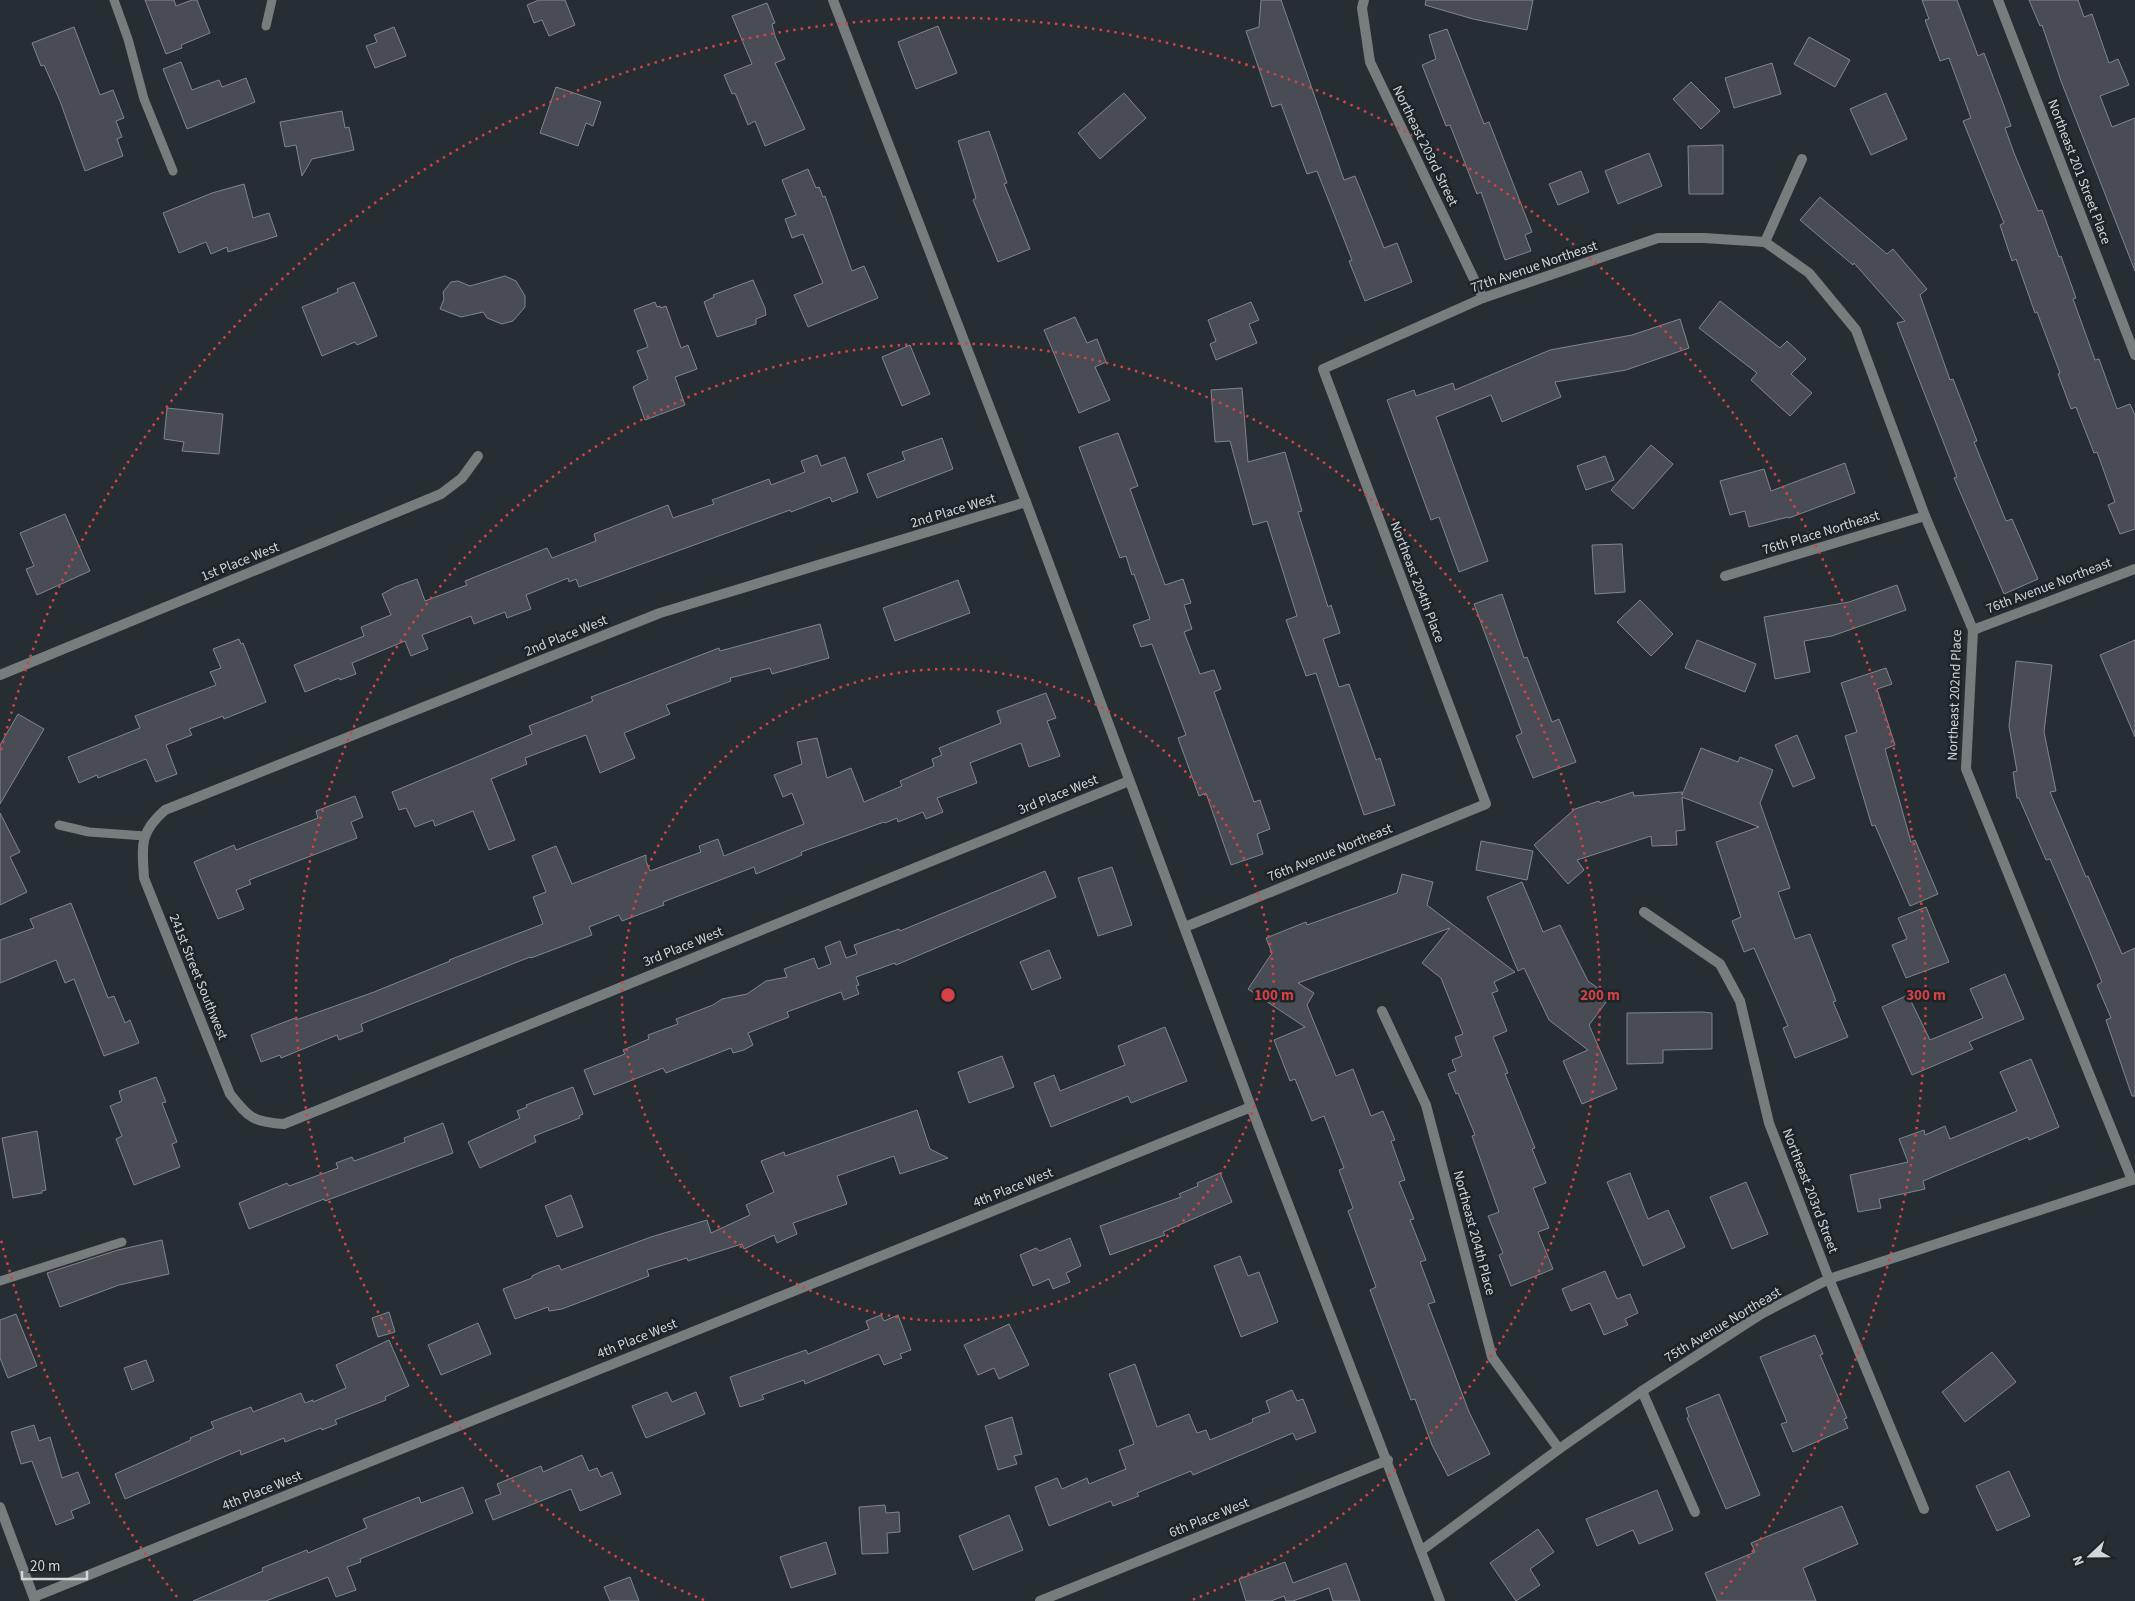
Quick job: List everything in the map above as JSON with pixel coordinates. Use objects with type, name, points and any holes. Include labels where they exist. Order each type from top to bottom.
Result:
[{"type":"street","points":[[833,0],[1026,502],[1251,1107],[1388,1460],[1440,1601]]},
{"type":"street","name":"Northeast 203rd Street","points":[[1364,0],[1362,8],[1370,62],[1483,298]]},
{"type":"street","name":"Northeast 201 Street Place","points":[[1998,0],[2135,354]]},
{"type":"street","points":[[1765,242],[1802,158]]},
{"type":"street","name":"77th Avenue Northeast","points":[[1323,369],[1483,298],[1658,238],[1704,238],[1765,242]]},
{"type":"street","name":"Northeast 202nd Place","points":[[1765,242],[1809,273],[1856,330],[1925,516],[1973,630],[1966,769],[2134,1179]]},
{"type":"street","name":"Northeast 204th Place","points":[[1323,369],[1486,804]]},
{"type":"street","name":"1st Place West","points":[[0,675],[441,494],[462,478],[478,456]]},
{"type":"street","name":"2nd Place West","points":[[144,839],[151,823],[165,810],[660,613],[1026,502]]},
{"type":"street","name":"76th Place Northeast","points":[[1725,576],[1925,516]]},
{"type":"street","name":"76th Avenue Northeast","points":[[1973,630],[2135,569]]},
{"type":"street","name":"3rd Place West","points":[[247,1114],[263,1123],[284,1124],[1129,781]]},
{"type":"street","name":"76th Avenue Northeast","points":[[1185,927],[1486,804]]},
{"type":"street","name":"241st Street Southwest","points":[[144,839],[144,878],[230,1094],[247,1114]]},
{"type":"street","name":"Northeast 203rd Street","points":[[1644,912],[1720,964],[1740,1001],[1769,1123],[1829,1280],[1924,1509]]},
{"type":"street","name":"Northeast 204th Place","points":[[1382,1012],[1426,1105],[1492,1356],[1559,1449]]},
{"type":"street","name":"4th Place West","points":[[34,1599],[1251,1107]]},
{"type":"street","name":"75th Avenue Northeast","points":[[1422,1550],[1559,1449],[1642,1391],[1761,1314],[1829,1280],[2134,1179]]},
{"type":"street","points":[[1642,1391],[1695,1512]]},
{"type":"street","name":"6th Place West","points":[[1040,1601],[1388,1460]]},
{"type":"street","points":[[0,1507],[34,1599]]},
{"type":"lane","points":[[114,0],[128,39],[144,99],[173,171]]},
{"type":"lane","points":[[266,26],[272,0]]},
{"type":"lane","points":[[59,826],[144,839]]},
{"type":"lane","points":[[0,1281],[122,1242]]},
{"type":"building","points":[[145,0],[174,0],[176,6],[197,0],[210,33],[181,45],[182,48],[166,54]]},
{"type":"building","points":[[539,0],[565,0],[575,25],[549,36],[542,20],[534,23],[527,5]]},
{"type":"building","points":[[1261,0],[1281,0],[1344,180],[1355,176],[1384,248],[1397,243],[1412,282],[1365,301],[1349,261],[1352,260],[1317,171],[1307,174],[1281,104],[1272,107],[1246,31],[1259,27]]},
{"type":"building","points":[[1426,0],[1533,0],[1527,30],[1473,19],[1425,5]]},
{"type":"building","points":[[1922,0],[1957,0],[1978,56],[1984,53],[2011,126],[2005,128],[2014,153],[2038,211],[2042,210],[2059,257],[2061,256],[2076,298],[2073,299],[2095,360],[2099,359],[2117,409],[2130,404],[2135,415],[2135,529],[2120,534],[2108,505],[2115,502],[2097,452],[2094,453],[2076,407],[2071,409],[2058,374],[2060,373],[2037,312],[2035,313],[2016,259],[2012,261],[2000,225],[2004,223],[1963,121],[1971,118],[1949,58],[1940,61],[1925,20],[1929,19]]},
{"type":"building","points":[[2029,0],[2078,0],[2084,17],[2092,14],[2109,63],[2118,59],[2129,85],[2100,96],[2112,127],[2135,118],[2135,271],[2061,81],[2042,25],[2040,26]]},
{"type":"building","points":[[767,3],[775,23],[772,24],[775,36],[785,59],[775,63],[805,129],[765,146],[755,121],[748,125],[735,93],[732,94],[724,75],[752,64],[732,16]]},
{"type":"building","points":[[938,26],[957,73],[916,89],[898,42]]},
{"type":"building","points":[[74,27],[100,95],[113,90],[124,118],[116,121],[122,137],[117,139],[123,156],[85,171],[60,101],[44,65],[41,66],[32,43]]},
{"type":"building","points":[[394,27],[406,56],[375,68],[366,46],[377,42],[374,35]]},
{"type":"building","points":[[1447,29],[1484,124],[1489,122],[1532,232],[1525,235],[1531,251],[1505,260],[1481,192],[1477,194],[1450,125],[1446,126],[1422,65],[1436,59],[1429,35]]},
{"type":"building","points":[[1809,37],[1850,60],[1835,87],[1794,64]]},
{"type":"building","points":[[181,62],[192,90],[219,80],[222,87],[246,78],[255,102],[187,129],[163,69]]},
{"type":"building","points":[[1772,63],[1781,94],[1734,108],[1725,78]]},
{"type":"building","points":[[1691,82],[1720,111],[1701,129],[1673,99]]},
{"type":"building","points":[[556,87],[601,102],[593,126],[586,123],[578,146],[540,133]]},
{"type":"building","points":[[1124,93],[1146,118],[1100,159],[1078,133]]},
{"type":"building","points":[[1886,93],[1907,139],[1871,155],[1850,109]]},
{"type":"building","points":[[342,111],[345,128],[349,127],[354,150],[312,159],[302,176],[296,145],[285,147],[280,122]]},
{"type":"building","points":[[989,131],[1007,183],[1004,184],[1030,249],[998,262],[973,200],[976,198],[958,141]]},
{"type":"building","points":[[1723,145],[1723,194],[1689,194],[1688,146]]},
{"type":"building","points":[[1649,153],[1662,186],[1618,204],[1605,171]]},
{"type":"building","points":[[808,169],[816,188],[819,187],[823,197],[825,196],[852,271],[864,266],[878,298],[808,327],[794,295],[823,283],[803,234],[792,238],[785,219],[796,215],[782,180]]},
{"type":"building","points":[[1581,171],[1589,192],[1558,205],[1549,184]]},
{"type":"building","points":[[244,184],[253,218],[269,213],[277,236],[228,252],[227,247],[211,254],[206,242],[179,253],[163,213],[212,193]]},
{"type":"building","points":[[1820,197],[1887,254],[1893,249],[1927,289],[1920,295],[1950,380],[1953,379],[1977,441],[1974,442],[2006,521],[2012,519],[2038,579],[2004,594],[1954,478],[1957,477],[1897,323],[1905,321],[1854,263],[1853,265],[1800,220]]},
{"type":"building","points":[[505,276],[516,281],[525,296],[525,307],[513,321],[502,324],[487,318],[483,312],[461,317],[440,309],[444,299],[443,292],[451,282],[458,281],[470,286]]},
{"type":"building","points":[[753,280],[766,315],[756,319],[756,324],[717,337],[704,302],[714,297],[713,295]]},
{"type":"building","points":[[354,282],[377,336],[357,345],[355,342],[322,356],[302,307],[338,292],[337,289]]},
{"type":"building","points":[[1720,301],[1780,348],[1787,341],[1806,359],[1791,374],[1812,393],[1790,416],[1751,380],[1757,373],[1699,328]]},
{"type":"building","points":[[655,302],[657,307],[666,306],[681,348],[688,345],[697,369],[675,377],[685,405],[645,420],[633,387],[648,379],[637,351],[648,347],[634,310]]},
{"type":"building","points":[[1251,302],[1259,320],[1249,324],[1257,343],[1216,360],[1210,344],[1216,341],[1208,320]]},
{"type":"building","points":[[1075,317],[1087,343],[1097,339],[1106,362],[1095,367],[1110,400],[1079,413],[1044,330]]},
{"type":"building","points":[[1680,319],[1689,348],[1626,370],[1555,382],[1561,397],[1502,422],[1491,395],[1436,417],[1488,561],[1459,572],[1439,517],[1431,520],[1387,400],[1414,390],[1416,396],[1453,383],[1455,390],[1550,350],[1632,335]]},
{"type":"building","points":[[910,345],[930,394],[902,406],[882,357]]},
{"type":"building","points":[[1242,388],[1248,462],[1285,452],[1302,511],[1298,512],[1328,607],[1331,605],[1340,633],[1323,639],[1339,687],[1349,684],[1376,760],[1380,758],[1395,805],[1364,815],[1316,673],[1306,676],[1286,620],[1297,616],[1267,521],[1253,525],[1230,441],[1215,442],[1211,390]]},
{"type":"building","points":[[167,408],[223,414],[219,454],[182,451],[184,442],[164,439]]},
{"type":"building","points":[[1118,433],[1138,486],[1130,489],[1165,585],[1183,579],[1191,603],[1184,605],[1192,629],[1184,632],[1200,674],[1214,670],[1221,689],[1214,692],[1254,802],[1260,800],[1270,829],[1257,834],[1263,854],[1231,865],[1206,793],[1199,796],[1178,738],[1186,735],[1152,644],[1141,647],[1133,625],[1150,619],[1126,556],[1120,558],[1079,447]]},
{"type":"building","points":[[942,438],[953,469],[877,498],[867,474],[905,460],[902,452]]},
{"type":"building","points":[[1651,445],[1673,464],[1633,509],[1611,490]]},
{"type":"building","points":[[817,455],[821,466],[845,457],[858,492],[832,502],[830,497],[791,512],[790,510],[579,587],[576,579],[569,582],[568,578],[526,595],[531,609],[507,618],[505,612],[474,624],[471,616],[422,635],[428,649],[411,656],[405,641],[352,663],[356,674],[340,680],[339,678],[305,692],[294,665],[364,636],[361,627],[391,615],[382,594],[395,587],[417,579],[425,601],[467,585],[465,581],[547,548],[552,558],[596,541],[594,534],[668,505],[673,518],[714,504],[712,500],[769,479],[771,485],[805,472],[801,461]]},
{"type":"building","points":[[1605,456],[1614,480],[1586,490],[1577,466]]},
{"type":"building","points":[[1845,463],[1855,493],[1789,518],[1749,527],[1745,511],[1730,515],[1720,481],[1764,469],[1771,491]]},
{"type":"building","points":[[65,514],[90,571],[37,595],[26,569],[34,566],[20,533]]},
{"type":"building","points":[[1622,544],[1625,592],[1595,594],[1592,545]]},
{"type":"building","points":[[958,580],[970,613],[895,641],[883,608]]},
{"type":"building","points":[[1897,585],[1906,610],[1832,636],[1804,641],[1810,672],[1775,679],[1764,617],[1849,602]]},
{"type":"building","points":[[1502,594],[1524,658],[1527,657],[1552,722],[1559,719],[1576,762],[1533,778],[1516,736],[1522,733],[1474,604]]},
{"type":"building","points":[[1640,600],[1673,634],[1651,656],[1617,622]]},
{"type":"building","points":[[820,624],[829,658],[772,674],[770,668],[730,678],[731,681],[666,705],[670,714],[624,733],[635,758],[600,773],[586,735],[525,758],[527,764],[491,779],[515,840],[489,850],[473,811],[435,826],[433,820],[415,827],[406,808],[399,810],[392,792],[532,734],[529,726],[593,701],[591,697],[719,648],[720,651]]},
{"type":"building","points":[[239,639],[241,644],[243,643],[266,702],[224,719],[223,716],[189,729],[192,735],[166,745],[177,774],[156,782],[146,759],[98,778],[97,775],[79,783],[68,757],[140,728],[135,716],[216,685],[210,672],[221,668],[213,649]]},
{"type":"building","points":[[1697,640],[1756,664],[1745,692],[1685,668]]},
{"type":"building","points":[[2135,640],[2135,737],[2100,655]]},
{"type":"building","points":[[2016,661],[2052,665],[2044,732],[2056,791],[2050,792],[2086,877],[2088,876],[2122,954],[2135,948],[2135,1096],[2132,1096],[2106,1020],[2111,1018],[2097,985],[2102,982],[2050,859],[2046,860],[2019,798],[2017,798],[2013,772],[2017,771],[2009,726]]},
{"type":"building","points":[[1886,668],[1892,684],[1877,689],[1895,745],[1885,749],[1911,842],[1915,840],[1938,894],[1910,906],[1875,825],[1872,826],[1845,736],[1857,732],[1841,683]]},
{"type":"building","points":[[1046,693],[1056,718],[1047,721],[1060,756],[1029,767],[1021,743],[970,763],[977,783],[937,798],[943,812],[926,819],[923,812],[898,822],[897,818],[884,822],[801,852],[802,855],[756,874],[754,867],[663,902],[664,905],[622,921],[619,915],[589,927],[592,935],[530,957],[361,1024],[363,1031],[339,1040],[337,1035],[281,1058],[280,1055],[261,1062],[251,1035],[295,1018],[296,1020],[374,992],[449,960],[543,924],[533,897],[546,892],[532,856],[556,846],[572,884],[646,855],[650,871],[701,852],[699,846],[718,839],[724,856],[804,824],[792,793],[783,797],[774,775],[802,764],[797,742],[817,738],[827,778],[851,768],[864,802],[902,786],[900,781],[934,766],[932,759],[942,755],[939,748],[1001,723],[997,711]]},
{"type":"building","points":[[18,714],[44,729],[0,804],[0,745]]},
{"type":"building","points":[[1797,735],[1815,778],[1793,787],[1775,745]]},
{"type":"building","points":[[1701,748],[1738,762],[1740,757],[1773,770],[1760,803],[1790,888],[1778,892],[1795,939],[1810,934],[1836,1001],[1833,1002],[1848,1037],[1795,1058],[1783,1028],[1788,1026],[1754,948],[1744,952],[1732,921],[1741,917],[1716,842],[1759,827],[1682,797],[1685,830],[1676,831],[1677,845],[1652,846],[1651,836],[1577,860],[1584,870],[1568,884],[1534,845],[1575,809],[1633,792],[1634,796],[1682,792],[1682,795]]},
{"type":"building","points":[[355,796],[363,817],[351,822],[357,838],[249,880],[251,884],[236,890],[244,909],[218,919],[194,862],[234,845],[236,850],[318,818],[316,811]]},
{"type":"building","points":[[0,813],[20,852],[10,857],[27,892],[0,905]]},
{"type":"building","points":[[1481,841],[1533,851],[1527,880],[1476,870]]},
{"type":"building","points":[[1112,867],[1132,925],[1098,936],[1078,878]]},
{"type":"building","points":[[1045,871],[1056,897],[896,965],[895,963],[856,977],[859,985],[856,986],[859,994],[844,1000],[841,992],[787,1012],[789,1017],[748,1033],[753,1045],[744,1050],[733,1053],[731,1048],[666,1073],[663,1068],[594,1095],[584,1070],[625,1054],[623,1050],[649,1039],[648,1035],[678,1024],[676,1019],[713,1005],[722,999],[747,994],[766,981],[787,977],[784,969],[814,958],[818,969],[831,964],[825,947],[840,941],[846,958],[857,954],[854,945],[899,929],[900,931]]},
{"type":"building","points":[[1402,874],[1433,882],[1427,905],[1515,972],[1494,982],[1498,991],[1492,993],[1507,1031],[1493,1037],[1508,1073],[1505,1074],[1535,1148],[1532,1149],[1546,1183],[1533,1188],[1549,1228],[1538,1232],[1553,1269],[1511,1286],[1499,1255],[1503,1253],[1488,1216],[1499,1212],[1472,1136],[1475,1135],[1448,1074],[1456,1071],[1452,1060],[1462,1056],[1455,1037],[1463,1034],[1441,978],[1422,963],[1450,928],[1298,983],[1314,993],[1307,1005],[1336,1076],[1353,1069],[1371,1116],[1383,1111],[1395,1140],[1391,1141],[1405,1180],[1399,1182],[1414,1219],[1410,1220],[1426,1260],[1420,1262],[1435,1302],[1428,1304],[1469,1412],[1490,1454],[1448,1476],[1432,1445],[1415,1399],[1411,1400],[1370,1290],[1376,1287],[1348,1211],[1353,1208],[1339,1170],[1344,1168],[1324,1116],[1312,1121],[1295,1079],[1290,1081],[1274,1040],[1305,1027],[1248,989],[1272,953],[1266,938],[1306,922],[1307,925],[1397,893]]},
{"type":"building","points":[[1522,882],[1543,932],[1560,925],[1588,981],[1610,997],[1589,1025],[1617,1089],[1582,1104],[1563,1061],[1588,1050],[1549,1020],[1524,968],[1518,971],[1487,897]]},
{"type":"building","points":[[71,903],[108,998],[114,996],[125,1023],[130,1020],[139,1043],[104,1056],[74,979],[65,983],[56,960],[0,983],[0,940],[34,928],[30,919]]},
{"type":"building","points":[[1926,907],[1949,962],[1906,978],[1892,945],[1907,939],[1898,918]]},
{"type":"building","points":[[1049,950],[1061,978],[1032,990],[1020,962]]},
{"type":"building","points":[[2005,974],[2024,1019],[1969,1042],[1973,1049],[1912,1075],[1882,1007],[1908,995],[1930,1040],[1983,1018],[1970,989]]},
{"type":"building","points":[[1627,1013],[1712,1013],[1712,1049],[1663,1050],[1663,1063],[1627,1064]]},
{"type":"building","points":[[1165,1027],[1187,1081],[1131,1103],[1128,1096],[1051,1127],[1034,1083],[1054,1075],[1060,1091],[1125,1065],[1118,1046]]},
{"type":"building","points":[[1002,1056],[1014,1087],[969,1103],[958,1072]]},
{"type":"building","points":[[2031,1059],[2059,1127],[2029,1140],[2028,1137],[1923,1181],[1925,1189],[1879,1199],[1881,1208],[1858,1212],[1850,1175],[1908,1162],[1899,1139],[1924,1130],[1925,1135],[1945,1126],[1950,1139],[2017,1111],[2000,1072]]},
{"type":"building","points":[[156,1077],[166,1102],[162,1103],[177,1142],[172,1144],[180,1167],[134,1185],[116,1139],[122,1136],[110,1106],[122,1101],[119,1091]]},
{"type":"building","points":[[573,1087],[583,1114],[579,1116],[580,1118],[534,1136],[536,1142],[480,1168],[468,1142],[520,1118],[517,1111],[527,1107],[526,1105]]},
{"type":"building","points":[[917,1110],[930,1149],[948,1158],[900,1174],[894,1156],[837,1176],[847,1204],[793,1223],[797,1234],[777,1243],[774,1235],[744,1249],[742,1244],[688,1261],[687,1258],[647,1270],[649,1276],[562,1309],[549,1311],[548,1307],[515,1319],[503,1289],[559,1265],[561,1270],[651,1237],[707,1220],[711,1233],[750,1215],[746,1205],[774,1192],[761,1161],[784,1152],[785,1156]]},
{"type":"building","points":[[443,1123],[453,1153],[325,1201],[324,1199],[249,1229],[239,1203],[287,1183],[289,1186],[338,1168],[336,1163],[352,1157],[354,1161],[405,1142],[404,1138]]},
{"type":"building","points":[[37,1131],[46,1190],[42,1191],[42,1193],[13,1198],[2,1138]]},
{"type":"building","points":[[1220,1173],[1232,1202],[1163,1232],[1165,1235],[1110,1255],[1100,1226],[1181,1197],[1179,1194],[1198,1186],[1197,1183]]},
{"type":"building","points":[[1630,1173],[1648,1219],[1668,1210],[1685,1247],[1643,1266],[1607,1182]]},
{"type":"building","points":[[1746,1182],[1768,1234],[1732,1249],[1710,1197]]},
{"type":"building","points":[[571,1195],[583,1227],[557,1237],[545,1206]]},
{"type":"building","points":[[1070,1238],[1081,1266],[1066,1273],[1070,1282],[1053,1289],[1049,1279],[1033,1286],[1020,1255],[1036,1248],[1040,1251]]},
{"type":"building","points":[[162,1240],[169,1274],[119,1285],[60,1307],[47,1273],[118,1250]]},
{"type":"building","points":[[1240,1256],[1248,1276],[1259,1272],[1278,1322],[1241,1337],[1214,1266]]},
{"type":"building","points":[[1605,1271],[1617,1299],[1630,1294],[1638,1313],[1625,1319],[1628,1325],[1604,1335],[1590,1303],[1571,1311],[1562,1289]]},
{"type":"building","points":[[389,1312],[395,1332],[378,1337],[372,1318]]},
{"type":"building","points":[[16,1314],[37,1366],[8,1378],[0,1358],[0,1320]]},
{"type":"building","points":[[881,1315],[884,1321],[898,1315],[911,1350],[900,1354],[902,1358],[884,1365],[879,1354],[805,1384],[804,1380],[762,1395],[764,1399],[740,1407],[730,1377],[806,1350],[808,1354],[869,1329],[866,1321]]},
{"type":"building","points":[[478,1323],[491,1354],[441,1375],[428,1345]]},
{"type":"building","points":[[1009,1324],[1029,1365],[999,1379],[994,1368],[978,1375],[964,1345]]},
{"type":"building","points":[[1815,1335],[1823,1354],[1820,1355],[1847,1418],[1844,1419],[1848,1428],[1793,1452],[1781,1424],[1787,1422],[1760,1357]]},
{"type":"building","points":[[389,1340],[409,1386],[385,1397],[386,1400],[335,1420],[337,1424],[322,1430],[321,1428],[285,1442],[284,1438],[241,1455],[240,1450],[125,1499],[115,1474],[214,1428],[211,1422],[251,1407],[253,1412],[301,1393],[305,1403],[313,1400],[313,1402],[346,1388],[336,1365]]},
{"type":"building","points":[[1992,1352],[2016,1382],[1965,1422],[1942,1392]]},
{"type":"building","points":[[146,1360],[154,1381],[132,1390],[124,1368]]},
{"type":"building","points":[[1135,1364],[1157,1427],[1189,1414],[1197,1433],[1206,1430],[1210,1440],[1253,1422],[1252,1419],[1270,1412],[1266,1401],[1292,1390],[1297,1401],[1303,1399],[1316,1432],[1296,1440],[1293,1433],[1193,1475],[1191,1471],[1137,1493],[1139,1496],[1113,1506],[1111,1501],[1049,1526],[1035,1487],[1057,1478],[1062,1489],[1087,1478],[1089,1484],[1126,1469],[1119,1450],[1134,1444],[1109,1374]]},
{"type":"building","points":[[667,1392],[672,1402],[696,1392],[705,1414],[646,1438],[632,1406]]},
{"type":"building","points":[[1719,1394],[1760,1495],[1726,1509],[1687,1418],[1689,1417],[1686,1408]]},
{"type":"building","points":[[1012,1417],[1022,1454],[1014,1456],[1017,1464],[998,1470],[985,1426]]},
{"type":"building","points":[[34,1425],[39,1441],[50,1437],[62,1478],[78,1472],[90,1503],[71,1511],[74,1518],[56,1525],[32,1461],[21,1464],[11,1432]]},
{"type":"building","points":[[582,1455],[589,1471],[597,1468],[601,1477],[612,1472],[621,1494],[580,1511],[571,1489],[493,1520],[485,1500],[501,1494],[497,1484],[541,1466],[543,1472]]},
{"type":"building","points":[[2009,1471],[2030,1516],[1997,1531],[1976,1486]]},
{"type":"building","points":[[463,1487],[473,1513],[360,1559],[361,1562],[347,1567],[356,1590],[336,1597],[328,1577],[266,1601],[193,1601],[263,1571],[262,1568],[307,1550],[308,1553],[367,1528],[363,1519],[419,1497],[421,1503]]},
{"type":"building","points":[[1657,1490],[1673,1530],[1639,1544],[1633,1530],[1597,1546],[1586,1519]]},
{"type":"building","points":[[885,1505],[886,1513],[899,1512],[900,1532],[887,1533],[888,1553],[862,1554],[859,1507]]},
{"type":"building","points":[[1842,1506],[1858,1544],[1803,1568],[1816,1601],[1717,1601],[1705,1573],[1755,1552],[1751,1543]]},
{"type":"building","points":[[1009,1515],[1023,1550],[973,1570],[959,1536]]},
{"type":"building","points":[[1538,1529],[1554,1552],[1530,1569],[1540,1585],[1516,1601],[1490,1563]]},
{"type":"building","points":[[826,1542],[836,1574],[791,1588],[780,1557]]},
{"type":"building","points":[[1285,1562],[1293,1583],[1346,1563],[1360,1601],[1333,1601],[1329,1588],[1293,1601],[1286,1601],[1284,1596],[1271,1601],[1246,1601],[1239,1579]]},
{"type":"building","points":[[630,1577],[639,1601],[610,1601],[604,1587]]}]
